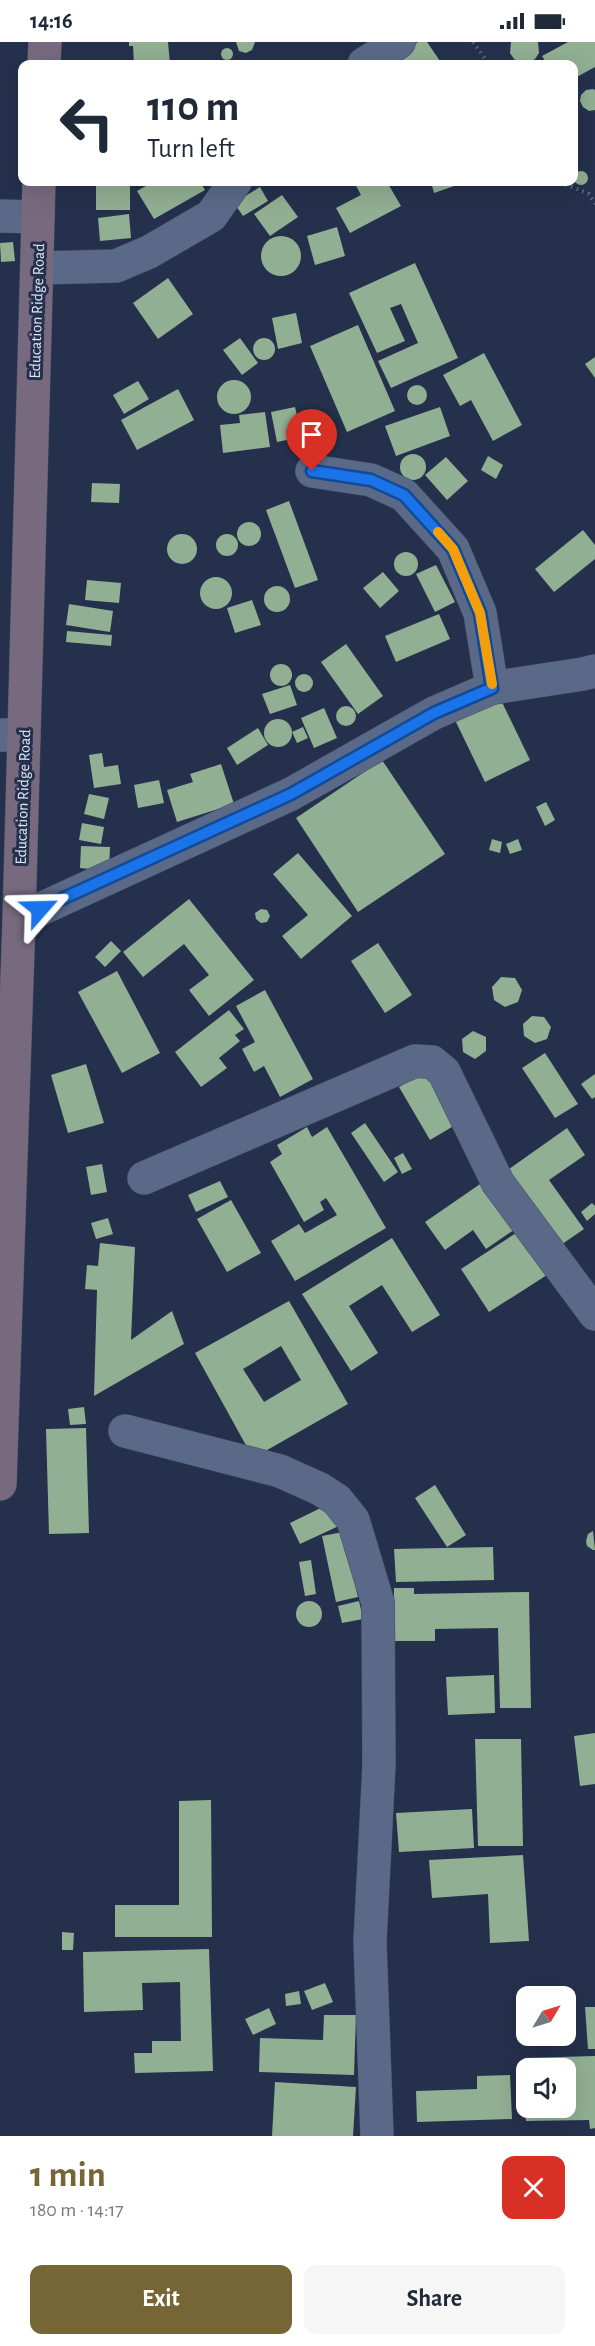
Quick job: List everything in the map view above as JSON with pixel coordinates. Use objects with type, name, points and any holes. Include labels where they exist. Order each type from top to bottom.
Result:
[{"type":"main road","points":[[44,60],[45,42]]},
{"type":"main road","name":"Education Ridge Road","points":[[0,1484],[19,919],[12,735],[37,268],[39,186]]},
{"type":"street","points":[[370,60],[399,42]]},
{"type":"street","points":[[37,268],[116,266],[149,252],[211,216],[232,186]]},
{"type":"street","points":[[0,216],[38,217]]},
{"type":"street","points":[[312,471],[371,480],[404,495],[453,549],[480,613],[492,688]]},
{"type":"street","points":[[19,919],[291,794],[434,713],[492,688],[583,674],[595,670]]},
{"type":"street","points":[[144,1178],[415,1061],[432,1062],[444,1072],[498,1183],[595,1314]]},
{"type":"street","points":[[124,1431],[280,1471],[320,1489],[337,1500],[353,1520],[378,1603],[379,1765],[370,1941],[377,2136]]},
{"type":"path","points":[[473,42],[486,60]]},
{"type":"path","points":[[570,186],[589,194],[595,204]]},
{"type":"building","points":[[129,42],[168,42],[170,60],[134,60],[133,46],[129,46]]},
{"type":"building","points":[[236,42],[255,42],[252,50],[246,53],[239,51]]},
{"type":"building","points":[[418,42],[427,42],[439,60],[392,60]]},
{"type":"building","points":[[511,42],[538,42],[539,53],[533,60],[516,60],[510,53]]},
{"type":"building","points":[[568,42],[595,42],[595,67],[578,76],[578,60],[544,60],[542,56]]},
{"type":"building","points":[[229,48],[232,49],[232,59],[225,60],[222,59],[221,52],[222,49]]},
{"type":"building","points":[[586,90],[595,90],[595,110],[589,111],[580,101],[581,95]]},
{"type":"building","points":[[578,171],[584,171],[588,175],[588,181],[584,185],[578,185]]},
{"type":"building","points":[[96,186],[130,186],[130,210],[96,210]]},
{"type":"building","points":[[146,186],[202,186],[205,190],[154,219],[137,191]]},
{"type":"building","points":[[356,186],[389,186],[401,206],[350,233],[336,208],[361,195]]},
{"type":"building","points":[[432,186],[454,186],[434,193]]},
{"type":"building","points":[[260,187],[268,201],[243,216],[234,203]]},
{"type":"building","points":[[282,195],[298,217],[270,236],[254,214]]},
{"type":"building","points":[[129,214],[131,238],[100,241],[98,218]]},
{"type":"building","points":[[337,227],[345,256],[315,265],[307,236]]},
{"type":"building","points":[[281,236],[289,237],[295,242],[300,248],[300,264],[295,270],[289,275],[281,276],[273,275],[267,270],[262,264],[261,256],[262,248],[267,242],[273,237]]},
{"type":"building","points":[[13,242],[15,261],[1,262],[0,243]]},
{"type":"building","points":[[415,263],[458,358],[391,388],[378,361],[418,343],[401,304],[390,308],[405,341],[377,353],[349,293]]},
{"type":"building","points":[[168,278],[193,314],[158,339],[133,303]]},
{"type":"building","points":[[296,313],[302,343],[278,349],[272,318]]},
{"type":"building","points":[[358,325],[395,411],[347,432],[310,346]]},
{"type":"building","points":[[240,338],[258,363],[242,375],[223,350]]},
{"type":"building","points":[[264,338],[272,341],[275,349],[272,357],[264,360],[256,357],[253,349],[256,341]]},
{"type":"building","points":[[484,353],[522,425],[493,441],[471,400],[460,406],[443,375]]},
{"type":"building","points":[[595,357],[595,378],[585,364]]},
{"type":"building","points":[[234,380],[246,385],[251,397],[246,409],[234,414],[222,409],[217,397],[222,385]]},
{"type":"building","points":[[138,381],[149,399],[124,414],[113,395]]},
{"type":"building","points":[[417,385],[424,388],[427,395],[424,402],[417,405],[410,402],[407,395],[410,388]]},
{"type":"building","points":[[178,389],[194,420],[137,450],[121,420]]},
{"type":"building","points":[[295,407],[302,437],[277,442],[271,412]]},
{"type":"building","points":[[440,407],[450,436],[396,456],[385,426]]},
{"type":"building","points":[[265,412],[270,447],[223,453],[220,425],[240,423],[239,415]]},
{"type":"building","points":[[413,454],[422,458],[426,467],[422,476],[413,480],[404,476],[400,467],[404,458]]},
{"type":"building","points":[[488,456],[503,465],[496,479],[481,470]]},
{"type":"building","points":[[446,457],[468,481],[447,500],[425,475]]},
{"type":"building","points":[[92,483],[120,484],[119,503],[91,502]]},
{"type":"building","points":[[289,501],[318,580],[295,588],[266,510]]},
{"type":"building","points":[[249,522],[258,525],[261,534],[258,543],[249,546],[240,543],[237,534],[240,525]]},
{"type":"building","points":[[583,530],[595,545],[595,559],[554,592],[535,569]]},
{"type":"building","points":[[182,534],[192,539],[197,549],[192,559],[182,564],[172,559],[167,549],[172,539]]},
{"type":"building","points":[[227,534],[237,541],[238,545],[231,555],[227,556],[217,549],[216,545],[223,535]]},
{"type":"building","points":[[406,552],[414,556],[418,564],[414,572],[406,576],[398,572],[394,564],[398,556]]},
{"type":"building","points":[[436,565],[455,602],[435,612],[416,574]]},
{"type":"building","points":[[383,572],[399,591],[380,608],[363,588]]},
{"type":"building","points":[[216,577],[227,582],[232,593],[227,604],[216,609],[205,604],[200,593],[205,582]]},
{"type":"building","points":[[87,580],[121,583],[119,603],[85,600]]},
{"type":"building","points":[[277,586],[286,590],[290,599],[286,608],[277,612],[268,608],[264,599],[268,590]]},
{"type":"building","points":[[252,600],[261,625],[235,633],[227,608]]},
{"type":"building","points":[[69,604],[113,611],[110,632],[66,625]]},
{"type":"building","points":[[439,614],[450,639],[396,662],[385,636]]},
{"type":"building","points":[[67,631],[112,635],[111,646],[66,642]]},
{"type":"building","points":[[346,644],[383,696],[358,714],[321,662]]},
{"type":"building","points":[[281,664],[289,667],[292,675],[289,683],[281,686],[273,683],[270,675],[273,667]]},
{"type":"building","points":[[304,674],[310,677],[313,683],[310,689],[304,692],[298,689],[295,683],[298,677]]},
{"type":"building","points":[[290,685],[297,705],[270,714],[262,694]]},
{"type":"building","points":[[500,698],[530,760],[485,782],[455,720]]},
{"type":"building","points":[[346,706],[353,709],[356,716],[353,723],[346,726],[339,723],[336,716],[339,709]]},
{"type":"building","points":[[324,708],[337,738],[314,748],[301,718]]},
{"type":"building","points":[[278,719],[288,723],[292,733],[288,743],[278,747],[268,743],[264,733],[268,723]]},
{"type":"building","points":[[303,727],[308,738],[297,743],[292,732]]},
{"type":"building","points":[[258,728],[268,745],[237,765],[227,748]]},
{"type":"building","points":[[102,753],[104,767],[118,765],[121,784],[94,788],[89,755]]},
{"type":"building","points":[[382,760],[445,854],[358,912],[296,818]]},
{"type":"building","points":[[221,764],[234,804],[177,822],[167,790],[193,782],[190,774]]},
{"type":"building","points":[[159,780],[164,803],[138,808],[134,785]]},
{"type":"building","points":[[89,794],[109,798],[104,819],[84,814]]},
{"type":"building","points":[[546,802],[555,820],[545,826],[536,807]]},
{"type":"building","points":[[82,823],[104,827],[101,844],[79,840]]},
{"type":"building","points":[[492,839],[502,842],[500,853],[489,850]]},
{"type":"building","points":[[518,839],[522,850],[510,854],[506,844]]},
{"type":"building","points":[[81,846],[110,847],[109,871],[80,868]]},
{"type":"building","points":[[298,853],[352,916],[301,959],[282,936],[308,915],[273,874]]},
{"type":"building","points":[[189,899],[254,980],[209,1016],[189,990],[209,975],[184,944],[143,977],[123,952]]},
{"type":"building","points":[[261,909],[267,910],[270,916],[267,922],[261,923],[256,919],[255,913]]},
{"type":"building","points":[[111,941],[121,951],[105,967],[95,957]]},
{"type":"building","points":[[378,943],[412,995],[385,1013],[351,961]]},
{"type":"building","points":[[117,971],[160,1053],[122,1073],[78,992]]},
{"type":"building","points":[[501,977],[515,978],[522,990],[518,1002],[505,1007],[494,1000],[492,987]]},
{"type":"building","points":[[265,990],[313,1079],[280,1097],[264,1066],[254,1072],[242,1049],[255,1042],[236,1006]]},
{"type":"building","points":[[229,1010],[244,1029],[235,1035],[240,1041],[219,1058],[227,1068],[201,1087],[175,1052]]},
{"type":"building","points":[[532,1016],[544,1017],[551,1027],[547,1039],[535,1043],[524,1036],[523,1024]]},
{"type":"building","points":[[473,1031],[486,1037],[486,1051],[475,1059],[463,1052],[462,1039]]},
{"type":"building","points":[[545,1053],[578,1104],[555,1118],[522,1068]]},
{"type":"building","points":[[86,1064],[104,1123],[68,1133],[51,1075]]},
{"type":"building","points":[[426,1071],[457,1124],[430,1140],[399,1087]]},
{"type":"building","points":[[595,1074],[595,1097],[592,1099],[581,1084]]},
{"type":"building","points":[[365,1123],[398,1172],[384,1182],[351,1133]]},
{"type":"building","points":[[307,1127],[312,1137],[327,1127],[386,1228],[295,1281],[271,1241],[299,1224],[305,1233],[337,1215],[326,1198],[320,1202],[324,1210],[304,1222],[270,1162],[282,1154],[277,1145]]},
{"type":"building","points":[[567,1128],[585,1155],[549,1180],[584,1229],[555,1249],[502,1174]]},
{"type":"building","points":[[403,1153],[412,1169],[402,1174],[394,1158]]},
{"type":"building","points":[[102,1164],[107,1192],[91,1195],[86,1167]]},
{"type":"building","points":[[486,1180],[518,1227],[486,1249],[473,1230],[445,1250],[425,1222]]},
{"type":"building","points":[[220,1181],[228,1197],[196,1212],[188,1195]]},
{"type":"building","points":[[231,1200],[261,1253],[227,1272],[197,1219]]},
{"type":"building","points":[[592,1203],[595,1206],[595,1214],[587,1221],[581,1212]]},
{"type":"building","points":[[108,1218],[113,1234],[96,1239],[91,1223]]},
{"type":"building","points":[[519,1231],[547,1275],[489,1312],[461,1269]]},
{"type":"building","points":[[392,1238],[440,1315],[412,1332],[382,1285],[349,1306],[378,1353],[351,1371],[302,1294]]},
{"type":"building","points":[[100,1243],[135,1247],[131,1340],[172,1311],[184,1344],[94,1396],[97,1290],[85,1289],[87,1265],[98,1266]]},
{"type":"building","points":[[289,1301],[348,1404],[253,1458],[195,1353]],"holes":[[[281,1346],[301,1380],[264,1402],[243,1369]]]},
{"type":"building","points":[[84,1407],[86,1424],[70,1425],[68,1409]]},
{"type":"building","points":[[86,1428],[89,1533],[49,1534],[46,1429]]},
{"type":"building","points":[[435,1485],[466,1535],[447,1547],[415,1498]]},
{"type":"building","points":[[333,1502],[343,1524],[300,1544],[290,1523]]},
{"type":"building","points":[[593,1531],[595,1550],[587,1546],[586,1541],[588,1534]]},
{"type":"building","points":[[343,1532],[358,1597],[336,1602],[322,1536]]},
{"type":"building","points":[[493,1547],[494,1580],[396,1582],[394,1549]]},
{"type":"building","points":[[311,1560],[316,1594],[305,1596],[299,1562]]},
{"type":"building","points":[[394,1588],[414,1588],[414,1594],[529,1592],[531,1708],[500,1708],[498,1628],[435,1629],[435,1641],[394,1641]]},
{"type":"building","points":[[309,1601],[318,1605],[322,1614],[318,1623],[309,1627],[300,1623],[296,1614],[300,1605]]},
{"type":"building","points":[[359,1601],[363,1619],[342,1623],[338,1606]]},
{"type":"building","points":[[494,1675],[495,1713],[448,1715],[446,1677]]},
{"type":"building","points":[[595,1733],[595,1784],[580,1786],[574,1736]]},
{"type":"building","points":[[475,1739],[521,1739],[523,1846],[478,1846]]},
{"type":"building","points":[[211,1800],[212,1937],[115,1937],[115,1905],[179,1905],[179,1801]]},
{"type":"building","points":[[472,1809],[474,1848],[399,1852],[396,1813]]},
{"type":"building","points":[[523,1855],[529,1941],[490,1943],[488,1894],[432,1898],[429,1860]]},
{"type":"building","points":[[62,1932],[74,1933],[73,1950],[62,1950]]},
{"type":"building","points":[[209,1949],[213,2071],[135,2073],[134,2053],[152,2053],[152,2041],[181,2041],[180,1982],[142,1983],[143,2010],[84,2012],[83,1952]]},
{"type":"building","points":[[325,1983],[333,2002],[312,2010],[304,1991]]},
{"type":"building","points":[[299,1991],[301,2004],[286,2006],[285,1994]]},
{"type":"building","points":[[585,2007],[595,2007],[595,2049],[588,2049]]},
{"type":"building","points":[[269,2008],[276,2024],[253,2035],[245,2019]]},
{"type":"building","points":[[324,2015],[356,2015],[354,2075],[259,2072],[260,2038],[323,2040]]},
{"type":"building","points":[[595,2056],[595,2128],[590,2129],[589,2120],[526,2121],[526,2118],[576,2118],[576,2058],[524,2058]]},
{"type":"building","points":[[510,2075],[512,2119],[417,2122],[416,2091],[477,2089],[477,2076]]},
{"type":"building","points":[[275,2082],[356,2087],[353,2136],[272,2136]]},
{"type":"slow traffic","points":[[438,532],[453,549],[480,613],[492,684]]},
{"type":"route","points":[[40,909],[291,794],[434,713],[492,688],[480,613],[453,549],[404,495],[371,480],[312,471]]}]
